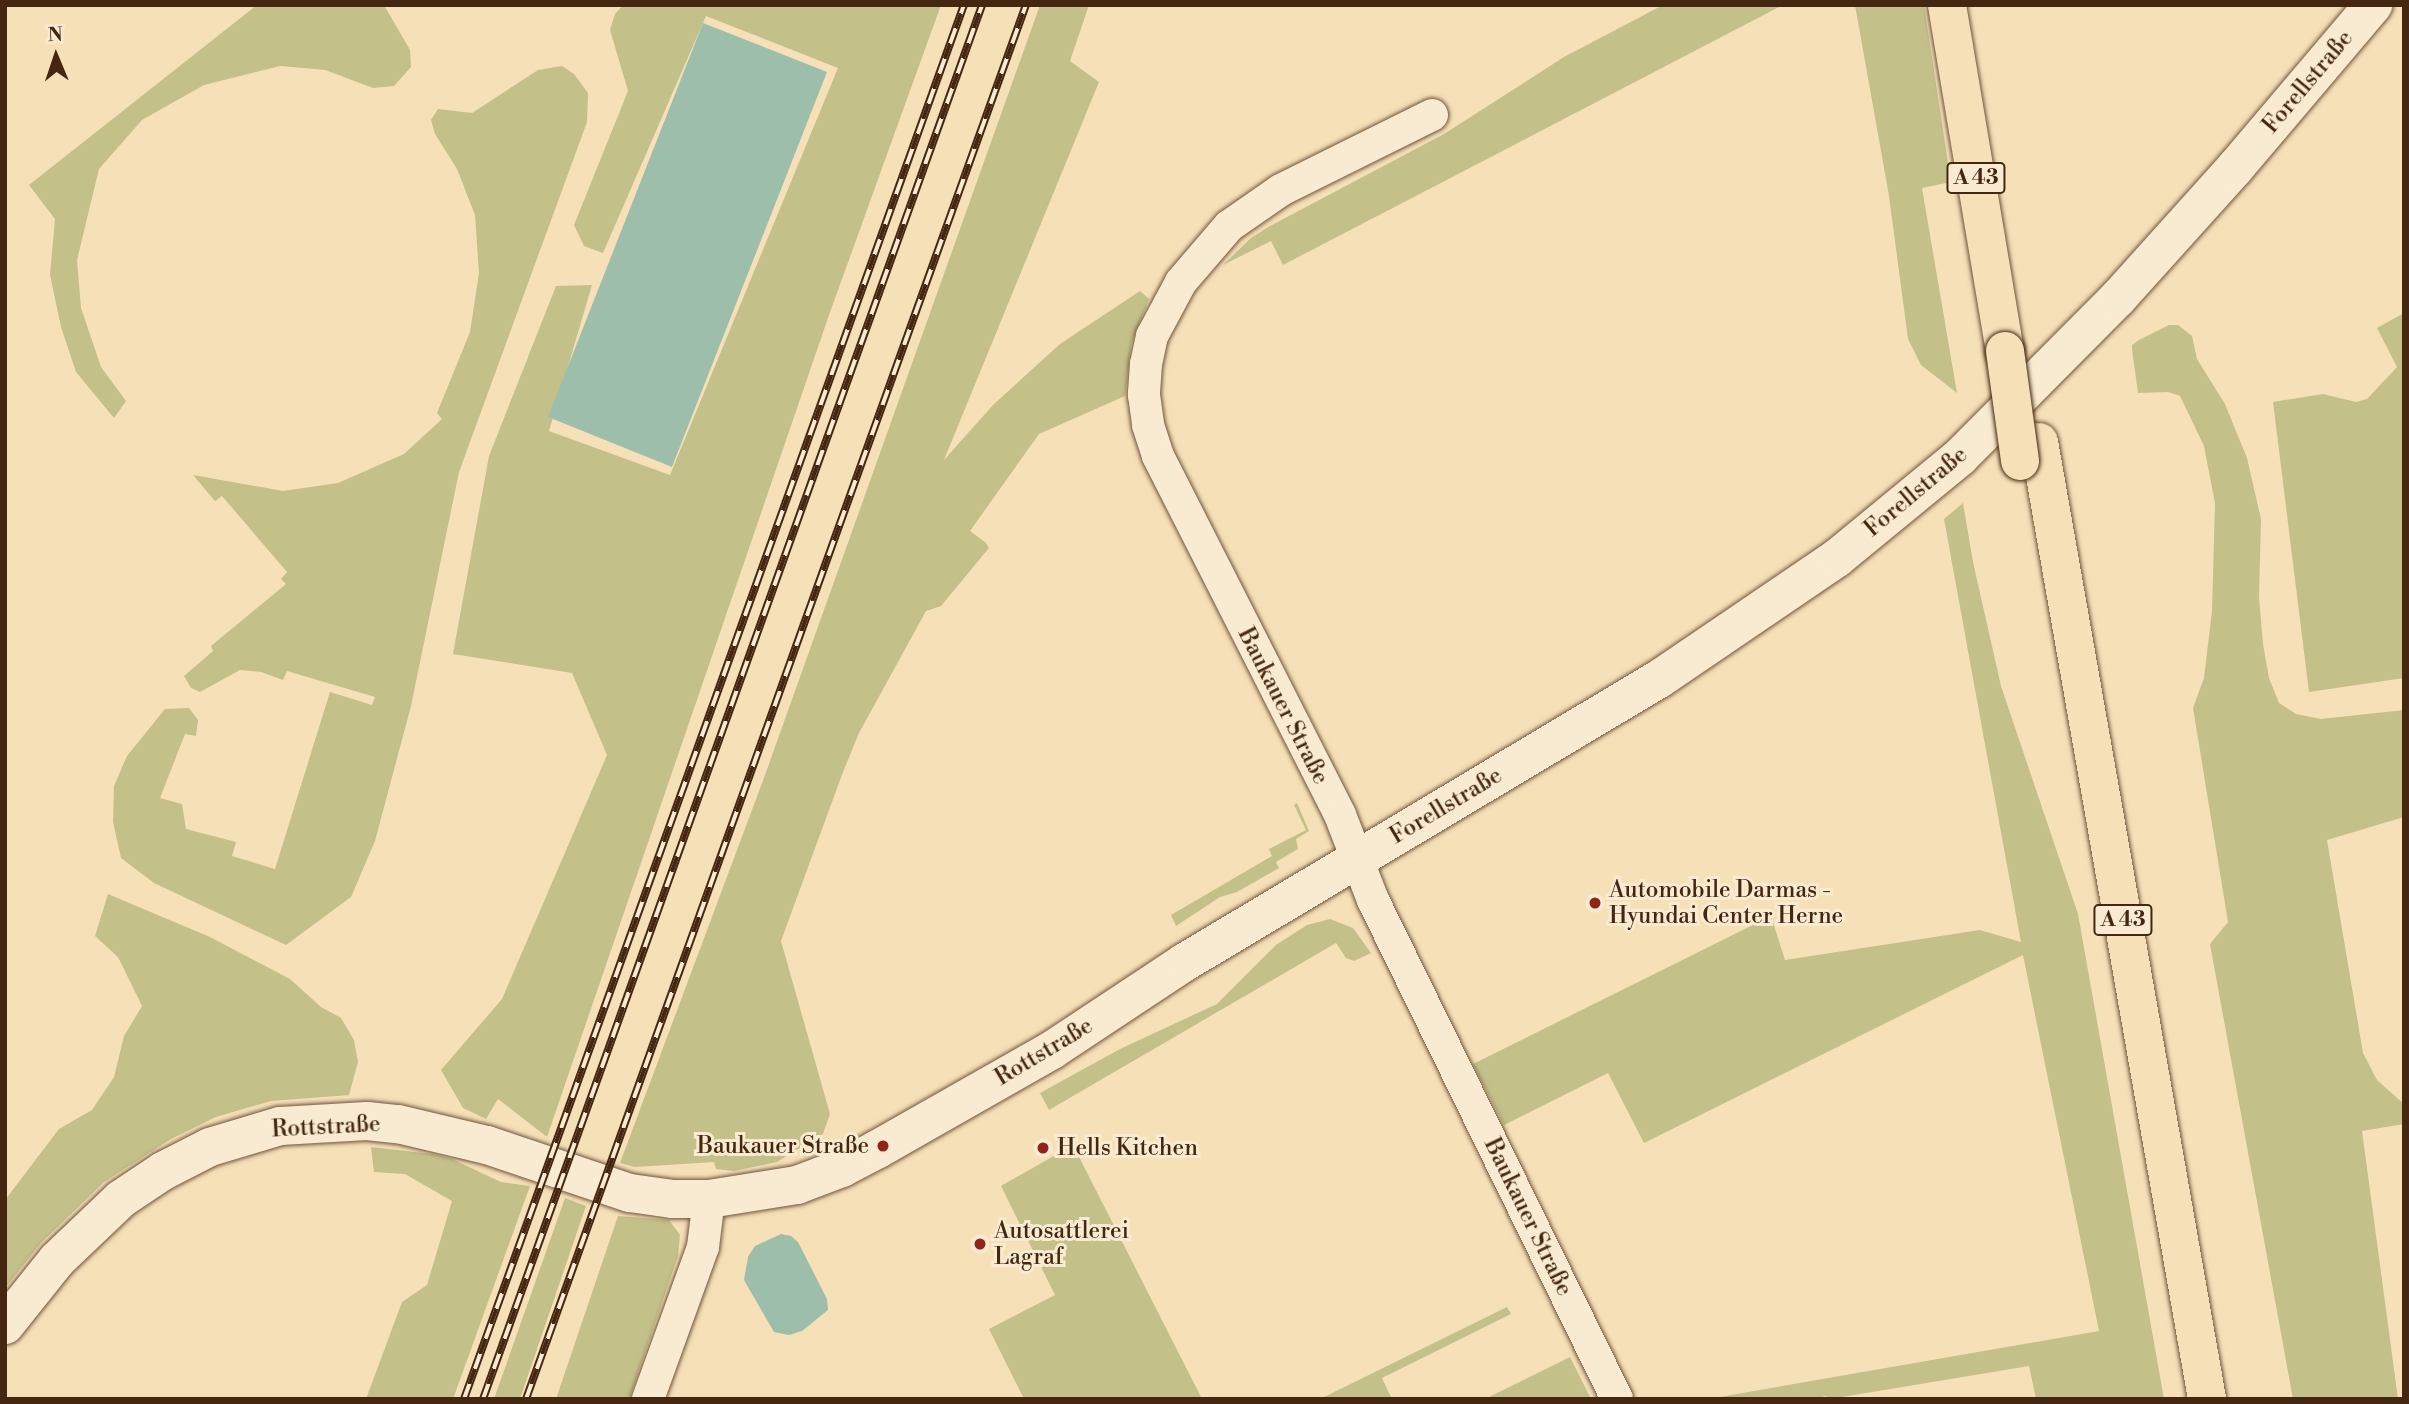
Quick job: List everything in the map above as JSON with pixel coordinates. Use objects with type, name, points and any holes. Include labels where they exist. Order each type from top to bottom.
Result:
[{"type":"highway","name":"A 43","points":[[1947,5],[2014,342]]},
{"type":"highway","name":"A 43","points":[[1973,5],[2030,452],[2181,1399]]},
{"type":"highway","name":"A 43","points":[[2030,452],[2207,1399]]},
{"type":"street","name":"Forellstraße","points":[[1358,858],[1721,639],[1837,558],[1933,481],[2118,298],[2235,168],[2373,5]]},
{"type":"street","name":"Baukauer Straße","points":[[1432,115],[1281,190],[1230,226],[1181,282],[1165,307],[1152,336],[1146,364],[1144,395],[1148,425],[1158,456],[1340,815],[1373,901],[1617,1399]]},
{"type":"street","name":"Rottstraße","points":[[5,1325],[57,1260],[121,1199],[163,1171],[210,1147],[280,1126],[367,1121],[398,1124],[486,1145],[630,1193],[672,1199],[709,1199],[797,1185],[866,1156],[1052,1050],[1185,962],[1358,858]]},
{"type":"street","points":[[648,1399],[703,1247],[709,1199]]},
{"type":"shaded area","points":[[257,5],[384,5],[410,50],[411,67],[394,86],[373,88],[325,70],[280,66],[204,85],[142,120],[99,169],[77,260],[81,308],[101,367],[126,401],[114,418],[76,372],[61,327],[50,275],[55,219],[29,185]]},
{"type":"shaded area","points":[[623,5],[941,5],[829,315],[547,1137],[498,1099],[486,1119],[463,1108],[441,1070],[502,999],[607,755],[572,673],[453,654],[489,456],[556,286],[592,285],[549,431],[670,475],[838,68],[706,16],[603,253],[584,246],[574,225],[628,91],[610,30],[615,14]]},
{"type":"shaded area","points":[[1040,5],[1089,5],[1070,61],[1099,82],[944,460],[993,405],[1060,344],[1140,291],[1149,299],[1131,344],[1125,396],[1039,434],[970,531],[989,548],[941,606],[926,611],[859,733],[843,772],[781,941],[830,1114],[823,1134],[777,1162],[734,1171],[716,1169],[714,1162],[635,1167],[620,1163],[765,775]]},
{"type":"shaded area","points":[[1663,5],[1783,5],[1283,265],[1271,241],[1223,265],[1251,238],[1270,226],[1444,134],[1564,57]]},
{"type":"shaded area","points":[[1855,5],[1924,5],[1951,182],[1922,188],[1957,393],[1921,365],[1908,339],[1889,196]]},
{"type":"shaded area","points":[[703,23],[827,72],[672,467],[548,417]]},
{"type":"shaded area","points":[[562,66],[574,74],[588,93],[587,122],[459,472],[411,706],[375,841],[351,897],[286,945],[154,883],[121,858],[113,822],[114,786],[127,756],[165,709],[189,708],[198,720],[196,736],[185,734],[160,798],[182,804],[186,829],[236,842],[232,856],[275,869],[330,692],[372,705],[375,697],[287,671],[283,680],[261,672],[240,670],[200,692],[191,688],[184,676],[213,651],[211,646],[286,584],[281,579],[287,572],[222,496],[215,501],[193,475],[283,491],[338,483],[404,454],[442,419],[437,413],[470,332],[479,273],[475,215],[457,169],[435,134],[431,120],[438,109],[472,113],[538,70]]},
{"type":"shaded area","points":[[2404,313],[2404,678],[2309,692],[2273,402],[2323,394],[2356,402],[2367,399],[2397,367],[2377,328]]},
{"type":"shaded area","points":[[2169,325],[2178,325],[2192,336],[2197,359],[2225,404],[2247,458],[2261,519],[2259,597],[2263,644],[2269,678],[2279,703],[2296,714],[2321,719],[2404,710],[2404,817],[2327,840],[2363,1053],[2377,1080],[2404,1104],[2404,1124],[2362,1131],[2398,1399],[2293,1399],[2210,944],[2228,922],[2193,708],[2204,678],[2212,611],[2215,503],[2204,446],[2180,396],[2168,392],[2138,393],[2132,349],[2132,345],[2139,340]]},
{"type":"shaded area","points":[[1963,503],[1973,562],[2001,686],[2078,914],[2164,1399],[2036,1399],[2029,1366],[1830,1399],[1826,1396],[1813,1399],[1708,1399],[2099,1331],[2023,955],[1644,1143],[1608,1073],[1504,1125],[1473,1064],[1771,916],[1785,960],[1980,930],[2021,942],[1944,519]]},
{"type":"shaded area","points":[[1297,803],[1309,831],[1296,839],[1298,849],[1276,862],[1279,868],[1237,892],[1220,897],[1176,926],[1171,915],[1272,856],[1269,849],[1306,830],[1294,805]]},
{"type":"shaded area","points":[[108,894],[210,937],[290,979],[321,1007],[341,1018],[354,1040],[358,1062],[349,1095],[271,1101],[216,1117],[171,1139],[104,1182],[41,1243],[5,1288],[5,1200],[59,1129],[92,1110],[114,1077],[124,1036],[142,1006],[118,957],[95,936]]},
{"type":"shaded area","points":[[1330,919],[1353,928],[1371,953],[1354,961],[1346,958],[1336,943],[1049,1110],[1040,1093],[1120,1049],[1217,1004],[1276,945],[1307,925]]},
{"type":"shaded area","points":[[1073,1145],[1202,1399],[1024,1399],[989,1329],[1055,1295],[1001,1186]]},
{"type":"shaded area","points":[[371,1147],[432,1154],[452,1159],[501,1182],[530,1186],[453,1399],[366,1399],[402,1302],[427,1285],[452,1201],[405,1174],[374,1172]]},
{"type":"shaded area","points":[[565,1198],[586,1206],[520,1399],[494,1399]]},
{"type":"shaded area","points":[[618,1216],[669,1220],[680,1235],[678,1256],[629,1399],[556,1399]]},
{"type":"shaded area","points":[[781,1234],[791,1236],[798,1242],[827,1299],[828,1310],[802,1331],[789,1335],[774,1332],[744,1280],[748,1257],[755,1246]]},
{"type":"shaded area","points":[[1507,1307],[1511,1314],[1382,1378],[1392,1399],[1320,1399]]},
{"type":"shaded area","points":[[1570,1357],[1591,1399],[1485,1399]]},
{"type":"railway","points":[[464,1399],[964,5]]},
{"type":"railway","points":[[483,1399],[982,5]]},
{"type":"railway","points":[[526,1399],[1026,5]]},
{"type":"place","name":"Automobile Darmas - Hyundai Center Herne","points":[[1595,903]]},
{"type":"place","name":"Baukauer Straße","points":[[883,1146]]},
{"type":"place","name":"Hells Kitchen","points":[[1043,1148]]},
{"type":"place","name":"Autosattlerei Lagraf","points":[[980,1244]]}]
